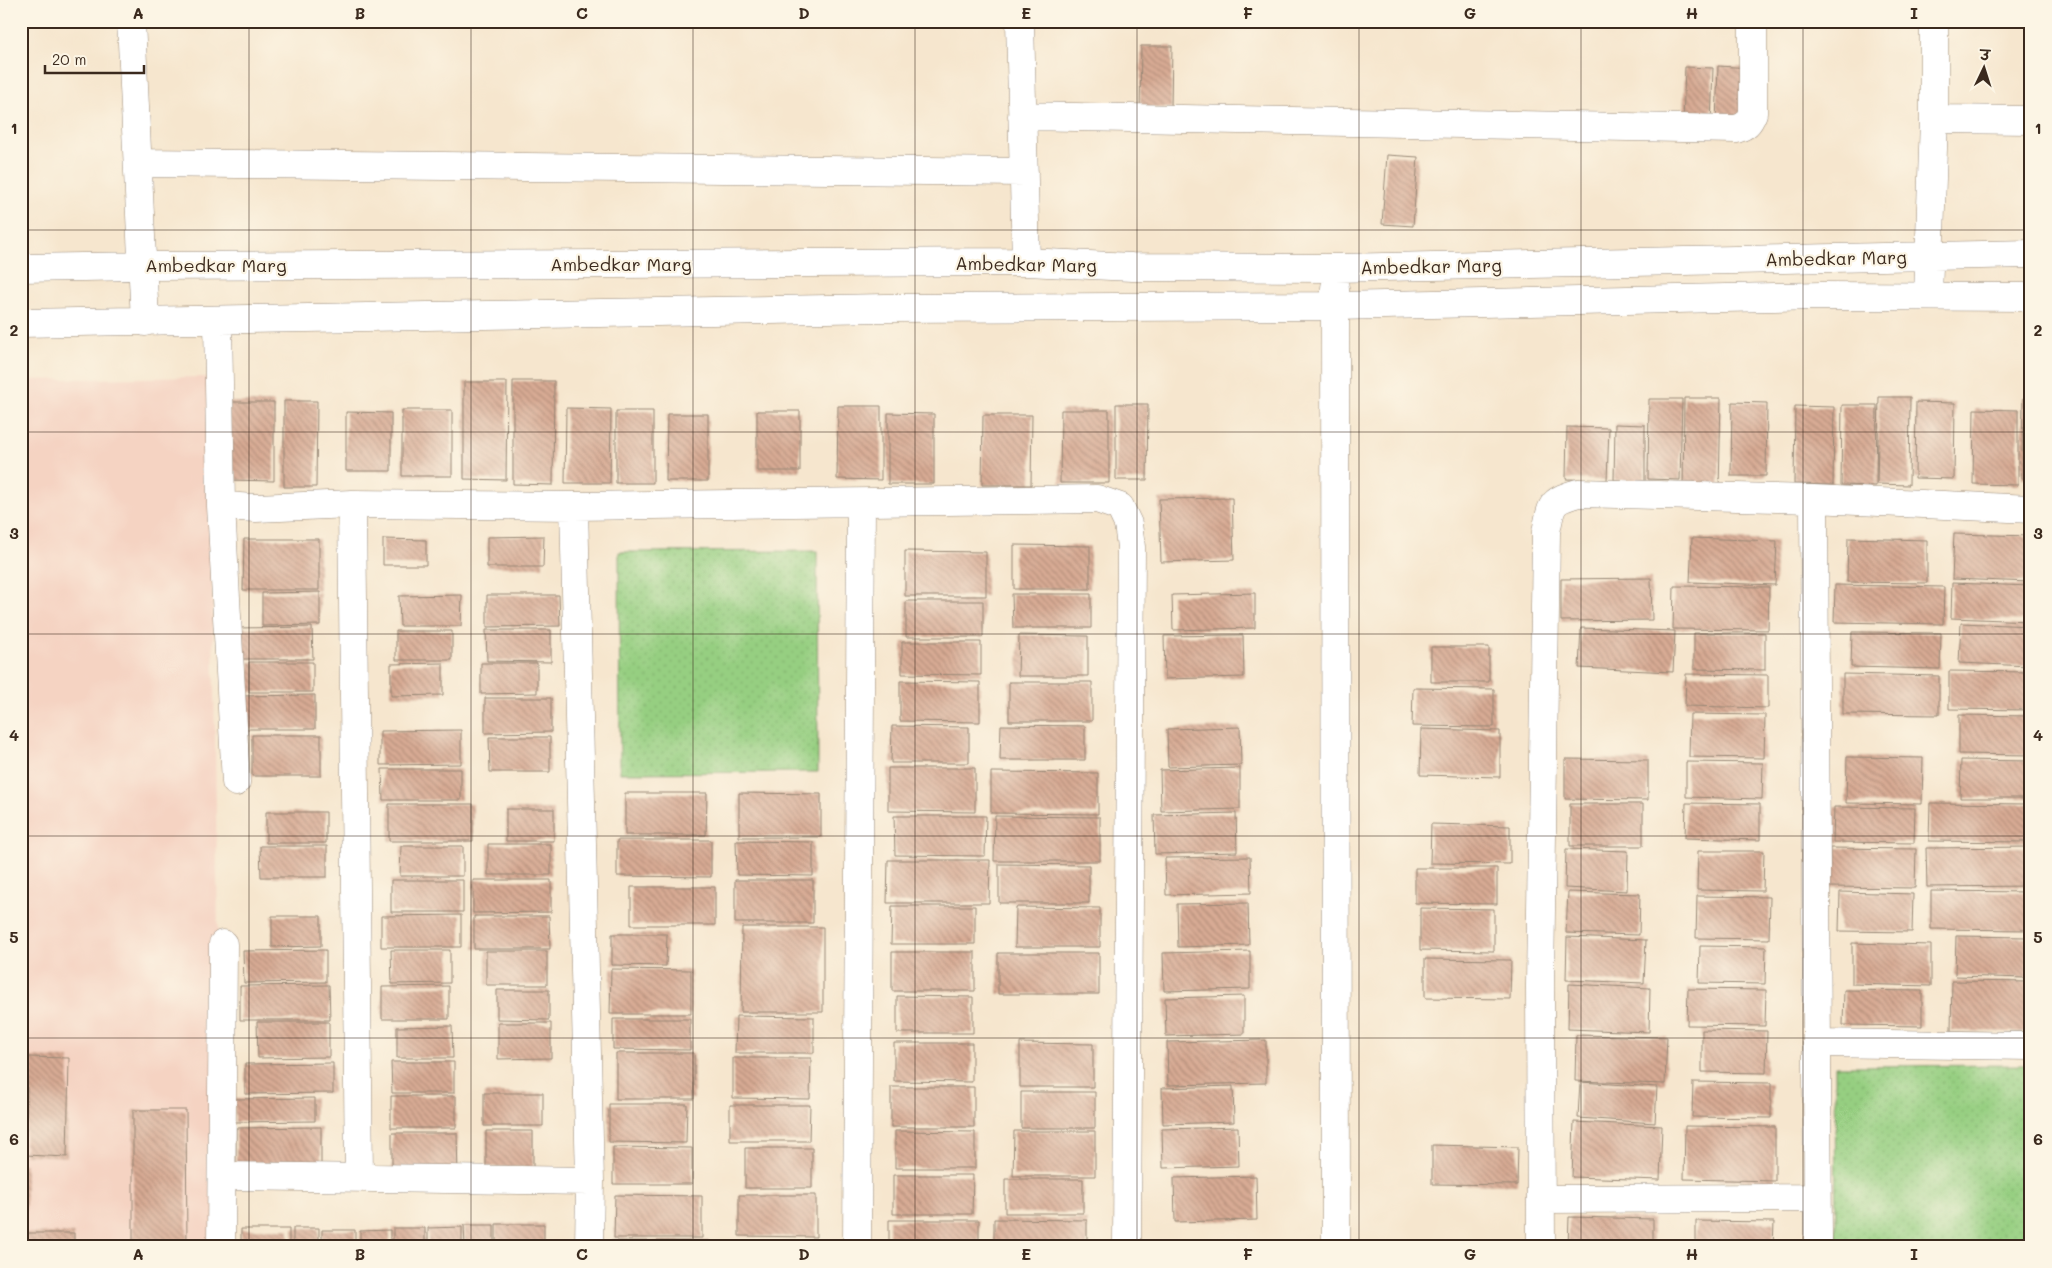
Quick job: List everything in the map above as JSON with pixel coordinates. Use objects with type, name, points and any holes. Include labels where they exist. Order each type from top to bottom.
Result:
[{"type":"street","points":[[131,21],[144,266],[145,322]]},
{"type":"street","points":[[1020,21],[1026,262]]},
{"type":"street","points":[[1022,116],[1736,129],[1744,127],[1749,122],[1752,113],[1753,21]]},
{"type":"street","points":[[1928,296],[1931,256],[1934,119],[1934,21]]},
{"type":"street","points":[[1934,119],[2031,120]]},
{"type":"street","points":[[139,163],[1024,172]]},
{"type":"street","name":"Ambedkar Marg","points":[[21,268],[1026,262],[1132,268],[1334,268],[2031,254]]},
{"type":"street","points":[[1334,268],[1336,1247]]},
{"type":"street","points":[[21,323],[885,308],[1335,306],[1822,296],[2031,297]]},
{"type":"street","points":[[218,321],[221,506],[236,782]]},
{"type":"street","points":[[1541,1247],[1540,986],[1546,532],[1551,509],[1559,499],[1578,493],[2031,509]]},
{"type":"street","points":[[221,506],[256,508],[352,504],[574,506],[1098,499],[1120,507],[1128,524],[1131,547],[1128,1247]]},
{"type":"street","points":[[1814,500],[1818,1247]]},
{"type":"street","points":[[857,1247],[861,503]]},
{"type":"street","points":[[352,504],[359,1176]]},
{"type":"street","points":[[574,506],[590,1181],[589,1247]]},
{"type":"street","points":[[221,1247],[223,944]]},
{"type":"street","points":[[1817,1043],[2031,1046]]},
{"type":"street","points":[[222,1176],[359,1176],[590,1181]]},
{"type":"street","points":[[1541,1199],[1817,1198]]},
{"type":"shaded area","points":[[209,377],[223,1247],[21,1247],[21,380]]},
{"type":"green space","points":[[817,551],[818,772],[620,773],[619,552]]},
{"type":"green space","points":[[2031,1065],[2031,1247],[1836,1247],[1835,1066]]},
{"type":"building","points":[[1141,46],[1172,46],[1171,108],[1140,108]]},
{"type":"building","points":[[1718,66],[1751,68],[1746,120],[1716,123]]},
{"type":"building","points":[[1685,67],[1713,68],[1711,124],[1683,123]]},
{"type":"building","points":[[1387,155],[1418,157],[1413,226],[1382,224]]},
{"type":"building","points":[[513,381],[554,381],[553,485],[513,484]]},
{"type":"building","points":[[464,382],[507,382],[506,480],[464,479]]},
{"type":"building","points":[[1879,397],[1910,397],[1909,485],[1877,484]]},
{"type":"building","points":[[1684,398],[1721,398],[1719,490],[1683,489]]},
{"type":"building","points":[[2023,398],[2031,398],[2031,479],[2022,478]]},
{"type":"building","points":[[1649,399],[1682,399],[1680,480],[1648,479]]},
{"type":"building","points":[[284,401],[317,401],[316,487],[284,487]]},
{"type":"building","points":[[228,402],[274,402],[274,481],[228,480]]},
{"type":"building","points":[[1732,402],[1767,403],[1766,476],[1731,476]]},
{"type":"building","points":[[1916,402],[1955,403],[1954,479],[1915,478]]},
{"type":"building","points":[[1116,404],[1148,404],[1147,480],[1116,480]]},
{"type":"building","points":[[1842,405],[1877,405],[1876,486],[1841,485]]},
{"type":"building","points":[[838,406],[881,406],[881,480],[837,479]]},
{"type":"building","points":[[1795,406],[1834,407],[1833,485],[1794,484]]},
{"type":"building","points":[[566,408],[611,409],[610,483],[565,483]]},
{"type":"building","points":[[1974,409],[2018,410],[2018,485],[1973,484]]},
{"type":"building","points":[[402,410],[452,410],[452,476],[402,476]]},
{"type":"building","points":[[1061,410],[1109,410],[1109,483],[1060,483]]},
{"type":"building","points":[[616,411],[653,411],[653,483],[616,483]]},
{"type":"building","points":[[757,411],[800,411],[800,471],[757,471]]},
{"type":"building","points":[[346,412],[391,413],[391,471],[346,471]]},
{"type":"building","points":[[888,413],[934,414],[934,484],[888,484]]},
{"type":"building","points":[[667,414],[708,414],[708,481],[666,481]]},
{"type":"building","points":[[983,415],[1032,415],[1031,485],[982,485]]},
{"type":"building","points":[[1615,424],[1645,425],[1645,481],[1614,480]]},
{"type":"building","points":[[1567,427],[1609,428],[1607,480],[1566,479]]},
{"type":"building","points":[[1232,498],[1234,560],[1161,562],[1159,499]]},
{"type":"building","points":[[1954,534],[2031,536],[2031,582],[1952,579]]},
{"type":"building","points":[[544,536],[543,567],[487,567],[487,537]]},
{"type":"building","points":[[1692,538],[1777,541],[1775,585],[1690,582]]},
{"type":"building","points":[[1848,538],[1927,540],[1927,583],[1847,582]]},
{"type":"building","points":[[244,539],[319,539],[319,590],[243,590]]},
{"type":"building","points":[[383,539],[426,540],[426,565],[383,565]]},
{"type":"building","points":[[1014,545],[1090,546],[1090,589],[1014,589]]},
{"type":"building","points":[[905,551],[986,552],[986,596],[905,596]]},
{"type":"building","points":[[1651,578],[1652,620],[1561,621],[1561,579]]},
{"type":"building","points":[[1952,583],[2031,586],[2031,621],[1951,618]]},
{"type":"building","points":[[1835,585],[1944,587],[1943,624],[1834,622]]},
{"type":"building","points":[[1674,586],[1769,587],[1768,630],[1673,629]]},
{"type":"building","points":[[320,592],[320,625],[262,626],[262,593]]},
{"type":"building","points":[[1255,593],[1255,628],[1173,630],[1172,595]]},
{"type":"building","points":[[1012,594],[1091,594],[1091,628],[1013,628]]},
{"type":"building","points":[[462,595],[461,626],[400,626],[399,596]]},
{"type":"building","points":[[487,595],[559,595],[560,626],[487,627]]},
{"type":"building","points":[[906,601],[983,601],[983,637],[906,637]]},
{"type":"building","points":[[1961,623],[2031,626],[2031,666],[1959,663]]},
{"type":"building","points":[[312,627],[313,659],[235,659],[235,628]]},
{"type":"building","points":[[1581,628],[1675,631],[1673,672],[1579,668]]},
{"type":"building","points":[[486,630],[551,630],[551,662],[487,661]]},
{"type":"building","points":[[396,631],[452,631],[452,660],[396,660]]},
{"type":"building","points":[[1852,632],[1941,633],[1940,669],[1851,667]]},
{"type":"building","points":[[1694,633],[1765,633],[1765,670],[1694,669]]},
{"type":"building","points":[[1019,635],[1088,636],[1088,676],[1018,676]]},
{"type":"building","points":[[1243,635],[1244,677],[1165,679],[1164,636]]},
{"type":"building","points":[[902,642],[981,642],[981,675],[902,674]]},
{"type":"building","points":[[1431,647],[1489,647],[1489,682],[1431,682]]},
{"type":"building","points":[[249,662],[313,662],[313,692],[249,692]]},
{"type":"building","points":[[443,663],[443,695],[391,696],[391,664]]},
{"type":"building","points":[[481,663],[537,663],[537,693],[481,694]]},
{"type":"building","points":[[1949,671],[2031,672],[2031,710],[1949,709]]},
{"type":"building","points":[[1686,674],[1768,675],[1768,708],[1685,706]]},
{"type":"building","points":[[1843,674],[1939,676],[1939,715],[1843,714]]},
{"type":"building","points":[[900,681],[980,682],[980,722],[900,721]]},
{"type":"building","points":[[1009,682],[1092,682],[1092,721],[1009,721]]},
{"type":"building","points":[[1413,688],[1494,689],[1494,727],[1412,726]]},
{"type":"building","points":[[315,695],[315,729],[238,729],[238,696]]},
{"type":"building","points":[[485,698],[551,698],[551,732],[485,733]]},
{"type":"building","points":[[1690,714],[1765,715],[1764,758],[1689,757]]},
{"type":"building","points":[[1959,715],[2031,716],[2031,755],[1959,754]]},
{"type":"building","points":[[1001,725],[1085,726],[1085,760],[1000,760]]},
{"type":"building","points":[[892,726],[969,727],[969,763],[891,763]]},
{"type":"building","points":[[1240,727],[1241,765],[1168,767],[1167,729]]},
{"type":"building","points":[[1421,729],[1500,731],[1500,777],[1420,775]]},
{"type":"building","points":[[461,730],[461,764],[380,765],[380,731]]},
{"type":"building","points":[[252,735],[321,735],[321,776],[252,776]]},
{"type":"building","points":[[489,737],[550,737],[550,772],[490,772]]},
{"type":"building","points":[[1847,757],[1923,758],[1922,804],[1846,803]]},
{"type":"building","points":[[1565,759],[1648,760],[1648,800],[1565,799]]},
{"type":"building","points":[[1961,760],[2031,761],[2031,798],[1960,798]]},
{"type":"building","points":[[1686,762],[1763,763],[1762,799],[1686,797]]},
{"type":"building","points":[[888,768],[975,768],[975,812],[888,811]]},
{"type":"building","points":[[1240,768],[1240,809],[1161,811],[1160,770]]},
{"type":"building","points":[[382,769],[461,769],[461,800],[383,800]]},
{"type":"building","points":[[991,772],[1098,773],[1098,814],[991,813]]},
{"type":"building","points":[[625,793],[707,793],[706,835],[625,835]]},
{"type":"building","points":[[739,793],[821,794],[821,837],[739,837]]},
{"type":"building","points":[[1686,803],[1760,804],[1760,840],[1685,838]]},
{"type":"building","points":[[1930,803],[2029,804],[2028,842],[1929,841]]},
{"type":"building","points":[[389,804],[473,804],[473,841],[389,841]]},
{"type":"building","points":[[1570,804],[1643,804],[1643,846],[1570,846]]},
{"type":"building","points":[[1834,807],[1915,808],[1914,843],[1833,842]]},
{"type":"building","points":[[506,809],[554,809],[554,841],[506,841]]},
{"type":"building","points":[[266,812],[326,812],[326,843],[266,843]]},
{"type":"building","points":[[1236,813],[1237,852],[1155,854],[1154,815]]},
{"type":"building","points":[[894,816],[986,816],[985,856],[895,855]]},
{"type":"building","points":[[995,816],[1100,817],[1100,861],[994,861]]},
{"type":"building","points":[[1431,824],[1510,826],[1510,864],[1430,863]]},
{"type":"building","points":[[617,840],[711,840],[711,877],[617,876]]},
{"type":"building","points":[[736,841],[813,842],[813,876],[737,875]]},
{"type":"building","points":[[488,844],[551,844],[551,875],[488,875]]},
{"type":"building","points":[[260,846],[327,846],[327,877],[261,877]]},
{"type":"building","points":[[401,846],[463,846],[463,876],[400,876]]},
{"type":"building","points":[[2031,847],[2031,886],[1927,887],[1926,848]]},
{"type":"building","points":[[1830,848],[1916,849],[1915,888],[1829,887]]},
{"type":"building","points":[[1566,849],[1628,851],[1627,891],[1565,888]]},
{"type":"building","points":[[1698,851],[1764,851],[1763,891],[1697,890]]},
{"type":"building","points":[[1250,857],[1251,893],[1166,895],[1165,858]]},
{"type":"building","points":[[888,860],[990,860],[989,903],[887,903]]},
{"type":"building","points":[[999,864],[1089,865],[1089,903],[999,903]]},
{"type":"building","points":[[1415,868],[1497,868],[1497,904],[1415,903]]},
{"type":"building","points":[[391,880],[463,880],[463,912],[391,912]]},
{"type":"building","points":[[473,880],[551,880],[551,912],[473,913]]},
{"type":"building","points":[[735,880],[813,880],[813,923],[735,923]]},
{"type":"building","points":[[631,887],[715,887],[715,925],[631,925]]},
{"type":"building","points":[[1931,891],[2031,892],[2031,930],[1931,929]]},
{"type":"building","points":[[1568,892],[1640,894],[1639,935],[1566,933]]},
{"type":"building","points":[[1840,892],[1913,894],[1912,932],[1839,931]]},
{"type":"building","points":[[1697,896],[1770,897],[1769,939],[1696,938]]},
{"type":"building","points":[[1248,903],[1249,945],[1178,947],[1177,904]]},
{"type":"building","points":[[892,906],[975,906],[975,944],[891,944]]},
{"type":"building","points":[[1016,907],[1100,908],[1100,947],[1015,947]]},
{"type":"building","points":[[1420,908],[1494,909],[1494,951],[1420,950]]},
{"type":"building","points":[[461,915],[461,947],[381,947],[381,916]]},
{"type":"building","points":[[272,916],[321,916],[321,946],[272,947]]},
{"type":"building","points":[[474,916],[549,916],[550,949],[474,949]]},
{"type":"building","points":[[742,927],[823,927],[823,1012],[741,1012]]},
{"type":"building","points":[[612,934],[667,934],[666,966],[612,965]]},
{"type":"building","points":[[1956,936],[2028,937],[2027,978],[1955,976]]},
{"type":"building","points":[[1567,937],[1646,940],[1644,983],[1566,980]]},
{"type":"building","points":[[1852,943],[1931,945],[1931,986],[1852,984]]},
{"type":"building","points":[[1700,946],[1766,947],[1765,984],[1699,983]]},
{"type":"building","points":[[326,950],[326,982],[244,983],[243,951]]},
{"type":"building","points":[[391,950],[450,950],[450,983],[392,984]]},
{"type":"building","points":[[486,951],[547,951],[547,985],[486,985]]},
{"type":"building","points":[[1250,951],[1250,989],[1164,991],[1163,953]]},
{"type":"building","points":[[892,952],[975,952],[975,991],[892,991]]},
{"type":"building","points":[[998,953],[1099,953],[1099,994],[998,994]]},
{"type":"building","points":[[1425,959],[1511,960],[1510,999],[1425,998]]},
{"type":"building","points":[[611,969],[691,970],[691,1014],[610,1014]]},
{"type":"building","points":[[1952,981],[2031,982],[2031,1032],[1951,1031]]},
{"type":"building","points":[[1569,984],[1650,988],[1649,1032],[1568,1029]]},
{"type":"building","points":[[329,985],[330,1020],[240,1020],[240,986]]},
{"type":"building","points":[[449,986],[449,1019],[382,1019],[382,987]]},
{"type":"building","points":[[1688,989],[1766,990],[1765,1026],[1687,1025]]},
{"type":"building","points":[[497,990],[549,990],[549,1020],[497,1019]]},
{"type":"building","points":[[1844,990],[1922,991],[1922,1026],[1843,1025]]},
{"type":"building","points":[[897,996],[973,997],[973,1033],[897,1033]]},
{"type":"building","points":[[1244,996],[1244,1034],[1166,1036],[1165,998]]},
{"type":"building","points":[[736,1016],[814,1017],[814,1053],[735,1053]]},
{"type":"building","points":[[613,1019],[690,1019],[690,1050],[613,1049]]},
{"type":"building","points":[[257,1022],[329,1022],[329,1057],[258,1058]]},
{"type":"building","points":[[498,1023],[551,1023],[551,1058],[498,1059]]},
{"type":"building","points":[[452,1026],[453,1058],[397,1058],[397,1027]]},
{"type":"building","points":[[1702,1030],[1767,1031],[1766,1073],[1702,1072]]},
{"type":"building","points":[[1576,1035],[1667,1037],[1665,1084],[1575,1081]]},
{"type":"building","points":[[1266,1040],[1266,1083],[1168,1085],[1167,1042]]},
{"type":"building","points":[[894,1043],[972,1043],[972,1082],[894,1081]]},
{"type":"building","points":[[1020,1043],[1093,1044],[1093,1087],[1020,1087]]},
{"type":"building","points":[[616,1053],[694,1053],[694,1099],[616,1099]]},
{"type":"building","points":[[28,1057],[69,1058],[67,1157],[25,1155]]},
{"type":"building","points":[[733,1058],[811,1058],[810,1099],[733,1098]]},
{"type":"building","points":[[391,1062],[454,1062],[454,1093],[392,1093]]},
{"type":"building","points":[[333,1063],[333,1093],[245,1094],[245,1064]]},
{"type":"building","points":[[1580,1082],[1657,1087],[1655,1123],[1578,1118]]},
{"type":"building","points":[[1693,1082],[1771,1083],[1771,1118],[1692,1117]]},
{"type":"building","points":[[1233,1086],[1234,1122],[1163,1124],[1162,1088]]},
{"type":"building","points":[[891,1087],[974,1087],[974,1127],[891,1127]]},
{"type":"building","points":[[1021,1092],[1095,1092],[1095,1128],[1021,1128]]},
{"type":"building","points":[[484,1093],[543,1093],[543,1126],[484,1126]]},
{"type":"building","points":[[391,1096],[456,1096],[456,1128],[391,1128]]},
{"type":"building","points":[[315,1098],[315,1121],[235,1122],[234,1099]]},
{"type":"building","points":[[609,1104],[687,1104],[686,1143],[609,1142]]},
{"type":"building","points":[[730,1105],[810,1105],[809,1141],[730,1141]]},
{"type":"building","points":[[133,1110],[186,1110],[187,1247],[133,1247]]},
{"type":"building","points":[[1574,1122],[1662,1126],[1660,1180],[1572,1177]]},
{"type":"building","points":[[1685,1126],[1775,1127],[1775,1181],[1684,1179]]},
{"type":"building","points":[[321,1127],[321,1172],[236,1172],[236,1128]]},
{"type":"building","points":[[1238,1127],[1239,1166],[1163,1168],[1162,1129]]},
{"type":"building","points":[[486,1131],[533,1131],[533,1167],[486,1167]]},
{"type":"building","points":[[895,1131],[975,1132],[975,1168],[895,1168]]},
{"type":"building","points":[[1014,1131],[1095,1131],[1095,1176],[1013,1176]]},
{"type":"building","points":[[392,1133],[457,1133],[458,1177],[392,1177]]},
{"type":"building","points":[[1432,1145],[1518,1147],[1517,1185],[1432,1184]]},
{"type":"building","points":[[613,1147],[692,1148],[692,1184],[613,1184]]},
{"type":"building","points":[[745,1148],[812,1148],[812,1188],[745,1188]]},
{"type":"building","points":[[21,1164],[26,1164],[26,1233],[74,1233],[74,1247],[21,1247]]},
{"type":"building","points":[[893,1175],[973,1175],[972,1214],[893,1214]]},
{"type":"building","points":[[1256,1176],[1257,1220],[1175,1222],[1174,1178]]},
{"type":"building","points":[[1005,1179],[1083,1179],[1083,1213],[1005,1213]]},
{"type":"building","points":[[615,1195],[702,1196],[702,1238],[614,1238]]},
{"type":"building","points":[[739,1195],[816,1195],[816,1237],[739,1236]]},
{"type":"building","points":[[1569,1217],[1653,1219],[1653,1247],[1568,1247]]},
{"type":"building","points":[[994,1219],[1087,1220],[1087,1247],[994,1247]]},
{"type":"building","points":[[889,1220],[979,1220],[979,1247],[889,1247]]},
{"type":"building","points":[[1696,1221],[1774,1222],[1773,1247],[1696,1247]]},
{"type":"building","points":[[496,1224],[544,1224],[544,1247],[496,1247]]},
{"type":"building","points":[[464,1225],[494,1225],[494,1247],[465,1247]]},
{"type":"building","points":[[462,1227],[462,1247],[428,1247],[428,1228]]},
{"type":"building","points":[[293,1228],[319,1228],[319,1247],[293,1247]]},
{"type":"building","points":[[393,1228],[425,1228],[425,1247],[393,1247]]},
{"type":"building","points":[[241,1229],[289,1229],[289,1247],[241,1247]]},
{"type":"building","points":[[322,1230],[355,1230],[355,1247],[322,1247]]},
{"type":"building","points":[[390,1230],[390,1247],[360,1247],[360,1231]]},
{"type":"building","points":[[610,1241],[709,1241],[709,1247],[610,1247]]}]
